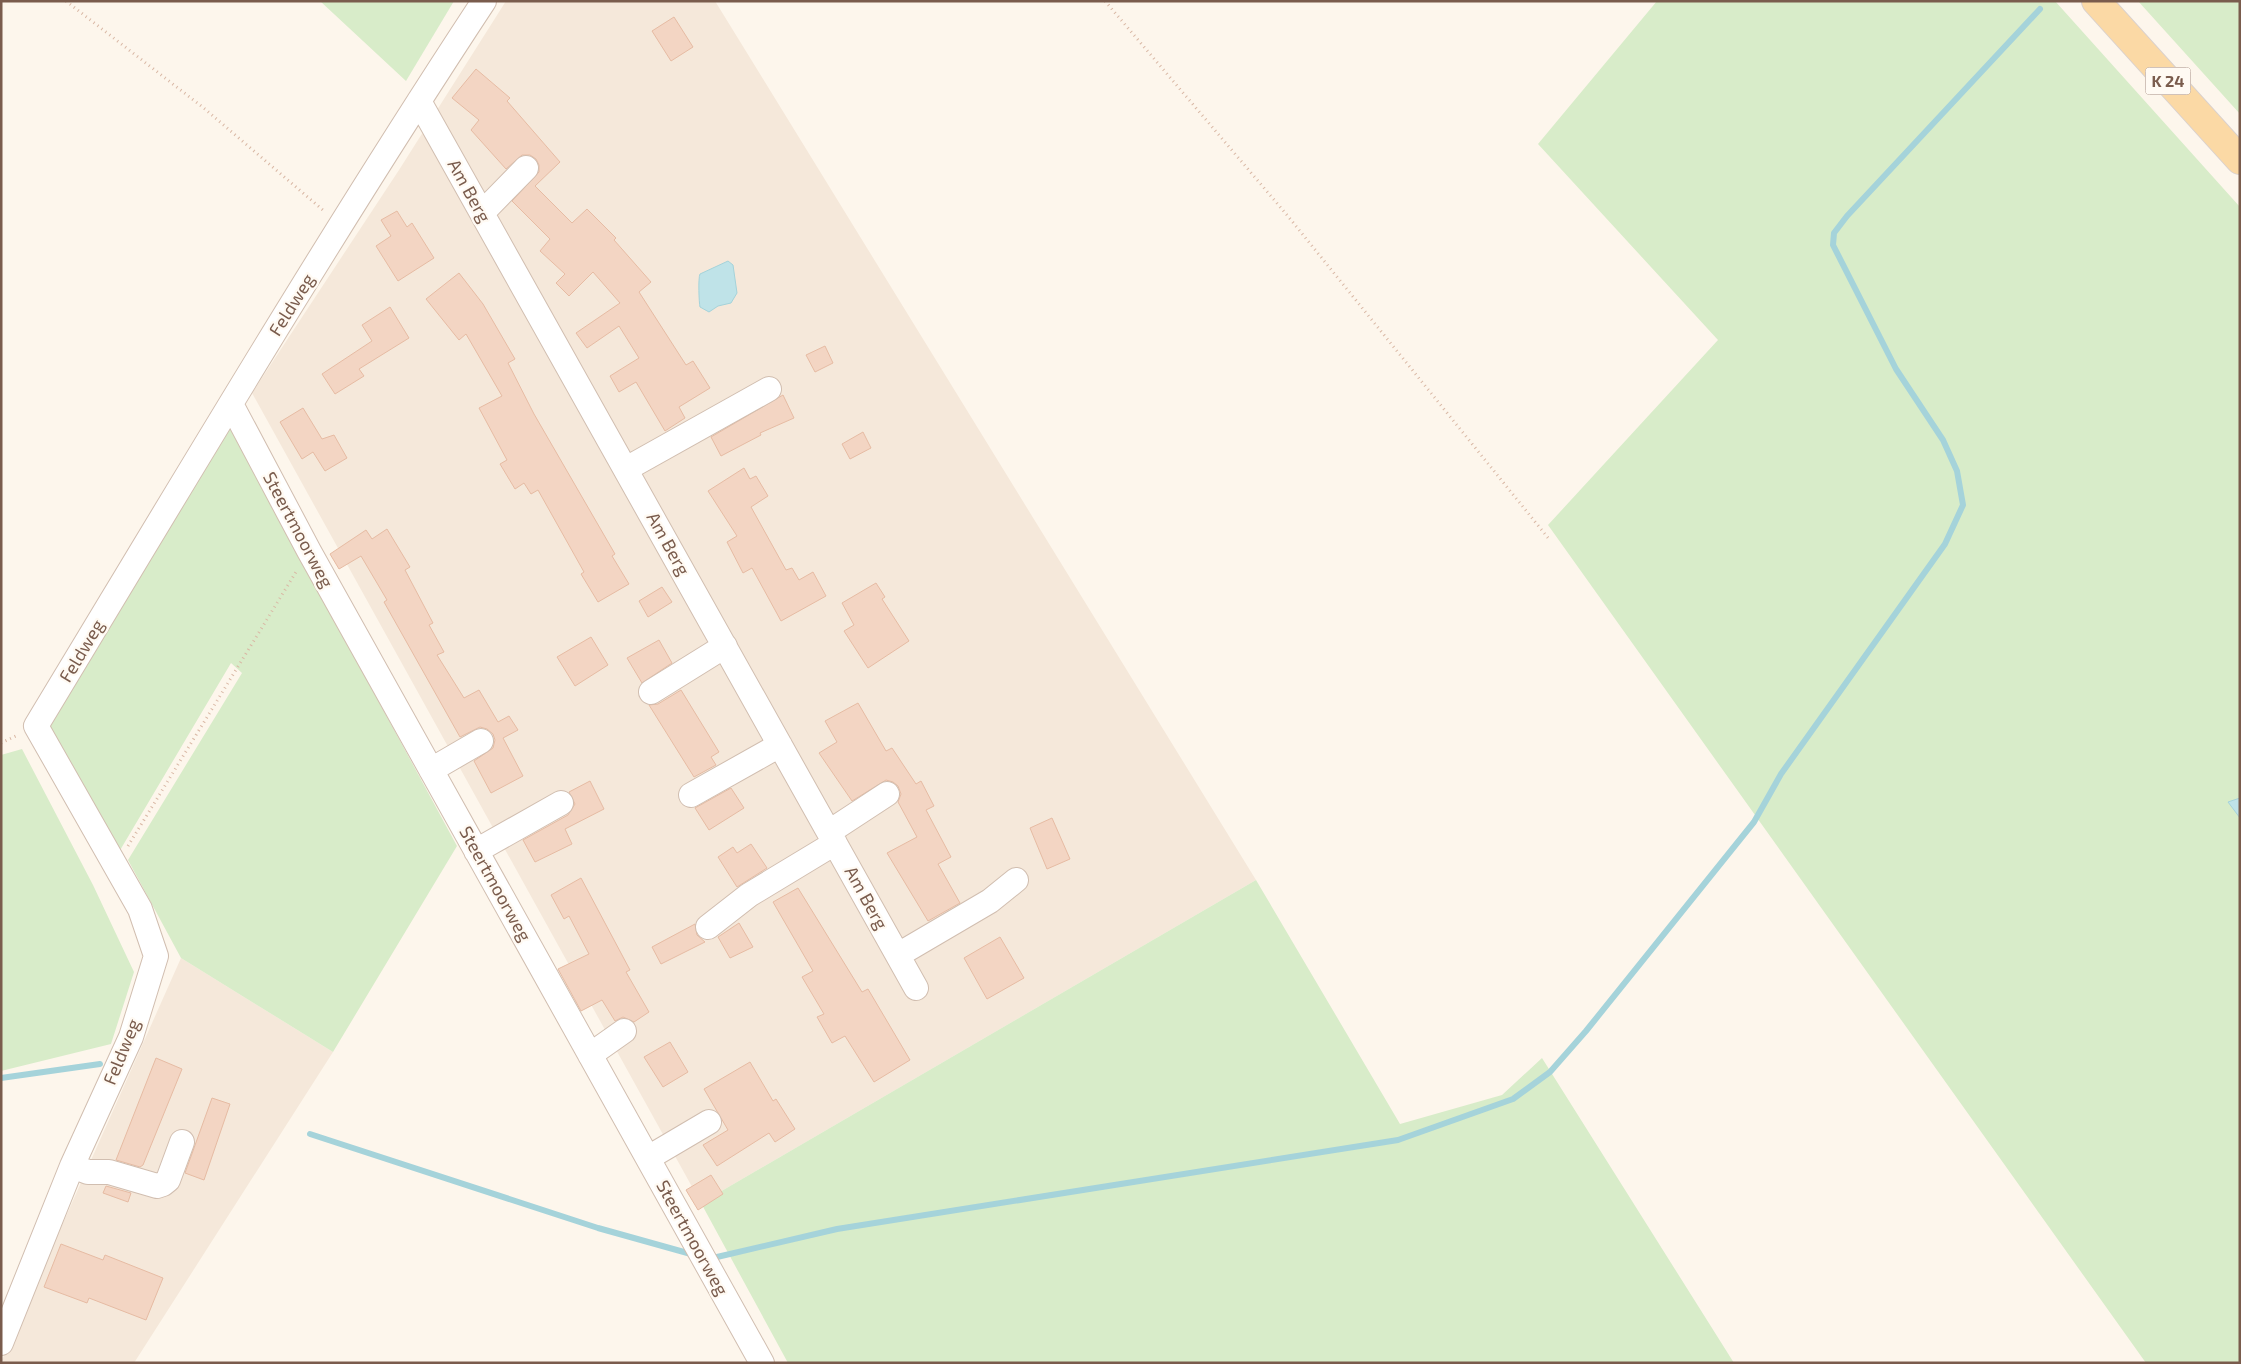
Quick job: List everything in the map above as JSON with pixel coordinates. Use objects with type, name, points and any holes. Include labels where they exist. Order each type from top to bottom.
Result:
[{"type":"main road","name":"K 24","points":[[2096,1],[2240,160]]},
{"type":"street","name":"Feldweg","points":[[1,1343],[72,1166],[131,1037],[156,956],[140,909],[36,726],[231,404],[419,101],[484,1]]},
{"type":"street","name":"Am Berg","points":[[419,101],[916,988]]},
{"type":"street","points":[[482,213],[526,168]]},
{"type":"street","points":[[626,470],[769,388]]},
{"type":"street","name":"Steertmoorweg","points":[[231,404],[309,551],[762,1363]]},
{"type":"street","points":[[651,692],[725,646]]},
{"type":"street","points":[[431,770],[481,741]]},
{"type":"street","points":[[691,795],[780,745]]},
{"type":"street","points":[[774,892],[835,843],[887,794]]},
{"type":"street","points":[[476,851],[561,803]]},
{"type":"street","points":[[708,927],[749,895],[835,843]]},
{"type":"street","points":[[898,954],[990,901],[1016,880]]},
{"type":"street","points":[[590,1055],[624,1031]]},
{"type":"street","points":[[648,1158],[709,1122]]},
{"type":"street","points":[[72,1166],[88,1172],[109,1172],[157,1186],[168,1180],[182,1142]]},
{"type":"path","points":[[66,1],[204,109],[341,226]]},
{"type":"path","points":[[1105,1],[1287,215],[1548,538]]},
{"type":"path","points":[[116,866],[309,551]]},
{"type":"shaded area","points":[[506,1],[715,1],[1256,880],[701,1203],[252,393],[399,170]]},
{"type":"shaded area","points":[[181,958],[333,1052],[134,1363],[4,1363],[2,1360]]},
{"type":"green space","points":[[320,1],[454,1],[406,81]]},
{"type":"green space","points":[[1657,1],[2055,1],[2240,207],[2240,798],[2229,802],[2240,818],[2240,1363],[2146,1363],[1548,525],[1718,340],[1538,144]]},
{"type":"green space","points":[[2138,1],[2240,1],[2240,114]]},
{"type":"green space","points":[[230,427],[457,846],[333,1052],[181,958],[128,860],[242,673],[231,663],[119,852],[48,729]]},
{"type":"green space","points":[[22,749],[93,885],[134,972],[111,1044],[1,1071],[1,755]]},
{"type":"green space","points":[[1256,880],[1400,1124],[1502,1095],[1542,1058],[1734,1363],[788,1363],[701,1203]]},
{"type":"water","points":[[728,261],[733,265],[737,293],[731,303],[718,306],[709,312],[700,307],[700,274]]},
{"type":"water","points":[[2240,798],[2240,818],[2228,802]]},
{"type":"building","points":[[674,17],[693,47],[671,61],[652,31]]},
{"type":"building","points":[[476,69],[510,98],[507,101],[560,162],[535,186],[572,223],[587,209],[616,238],[614,240],[651,282],[639,292],[686,365],[693,361],[710,388],[679,407],[685,418],[665,431],[636,382],[619,392],[610,376],[639,358],[619,326],[587,348],[576,333],[620,303],[593,272],[569,296],[556,283],[565,274],[540,251],[550,239],[512,201],[539,172],[539,165],[536,159],[530,155],[522,155],[506,169],[471,130],[479,120],[452,98]]},
{"type":"building","points":[[397,211],[407,227],[412,223],[434,258],[398,281],[376,246],[391,236],[381,220]]},
{"type":"building","points":[[459,273],[483,304],[515,359],[508,363],[534,414],[615,554],[612,556],[629,584],[598,602],[581,574],[584,572],[538,490],[531,494],[524,483],[515,489],[500,464],[507,460],[479,408],[502,396],[466,334],[459,340],[426,299]]},
{"type":"building","points":[[390,307],[409,338],[359,369],[364,376],[335,394],[322,374],[372,341],[362,325]]},
{"type":"building","points":[[825,346],[833,363],[815,372],[806,355]]},
{"type":"building","points":[[783,395],[794,418],[760,433],[761,435],[721,456],[711,437]]},
{"type":"building","points":[[303,408],[322,439],[334,435],[347,458],[325,471],[313,452],[302,459],[280,422]]},
{"type":"building","points":[[863,432],[871,448],[850,459],[842,444]]},
{"type":"building","points":[[744,468],[750,479],[756,476],[768,496],[751,507],[786,570],[792,568],[799,580],[813,572],[826,596],[781,621],[752,568],[743,573],[727,542],[737,536],[708,491]]},
{"type":"building","points":[[387,529],[410,567],[405,570],[433,623],[429,625],[444,652],[437,655],[464,698],[479,690],[498,722],[509,716],[518,730],[503,738],[523,776],[491,793],[474,761],[493,748],[495,740],[493,734],[487,729],[480,727],[460,737],[384,602],[387,600],[361,556],[339,569],[330,554],[366,530],[372,539]]},
{"type":"building","points":[[876,583],[885,597],[882,599],[909,641],[868,668],[844,631],[854,625],[842,603]]},
{"type":"building","points":[[662,587],[672,602],[648,617],[639,601]]},
{"type":"building","points":[[591,637],[608,665],[575,686],[557,657]]},
{"type":"building","points":[[659,640],[672,663],[642,683],[627,658]]},
{"type":"building","points":[[681,690],[719,752],[711,757],[716,765],[694,777],[649,705],[658,704]]},
{"type":"building","points":[[858,703],[886,751],[892,748],[916,784],[921,781],[934,806],[926,810],[951,857],[938,864],[960,903],[928,921],[887,853],[917,837],[898,802],[901,794],[898,786],[886,780],[852,801],[819,753],[837,742],[825,721]]},
{"type":"building","points":[[590,781],[604,809],[565,829],[572,844],[535,862],[523,840],[568,815],[575,804],[569,792]]},
{"type":"building","points":[[731,788],[744,808],[709,830],[695,808]]},
{"type":"building","points":[[1052,818],[1070,859],[1047,869],[1030,828]]},
{"type":"building","points":[[751,844],[767,868],[737,887],[718,857],[733,847],[737,853]]},
{"type":"building","points":[[581,878],[630,970],[626,972],[649,1012],[634,1022],[623,1017],[615,1021],[602,1000],[581,1011],[558,969],[589,954],[569,916],[564,919],[551,895]]},
{"type":"building","points":[[798,888],[862,992],[868,989],[910,1060],[874,1082],[845,1036],[832,1043],[817,1017],[824,1014],[802,977],[813,971],[773,902]]},
{"type":"building","points":[[739,923],[753,947],[730,958],[718,937]]},
{"type":"building","points":[[695,924],[697,935],[705,942],[661,964],[652,947]]},
{"type":"building","points":[[1000,937],[1024,978],[987,999],[964,958]]},
{"type":"building","points":[[670,1042],[688,1072],[663,1087],[644,1057]]},
{"type":"building","points":[[156,1058],[182,1069],[143,1165],[140,1167],[116,1160]]},
{"type":"building","points":[[750,1062],[773,1101],[776,1099],[795,1129],[775,1142],[769,1133],[717,1166],[703,1145],[728,1130],[704,1089]]},
{"type":"building","points":[[212,1098],[230,1104],[204,1180],[185,1173]]},
{"type":"building","points":[[711,1175],[723,1194],[698,1210],[686,1190]]},
{"type":"building","points":[[106,1186],[131,1193],[128,1202],[103,1193]]},
{"type":"building","points":[[61,1244],[103,1260],[105,1255],[163,1278],[146,1320],[89,1298],[87,1303],[44,1287]]},
{"type":"waterway","points":[[717,1257],[837,1229],[1398,1140],[1513,1099],[1550,1072],[1586,1031],[1754,822],[1781,774],[1945,544],[1963,505],[1957,471],[1943,440],[1896,369],[1833,245],[1834,233],[1847,216],[2040,9]]},
{"type":"waterway","points":[[1,1078],[100,1064]]},
{"type":"waterway","points":[[310,1134],[598,1228],[691,1254]]}]
